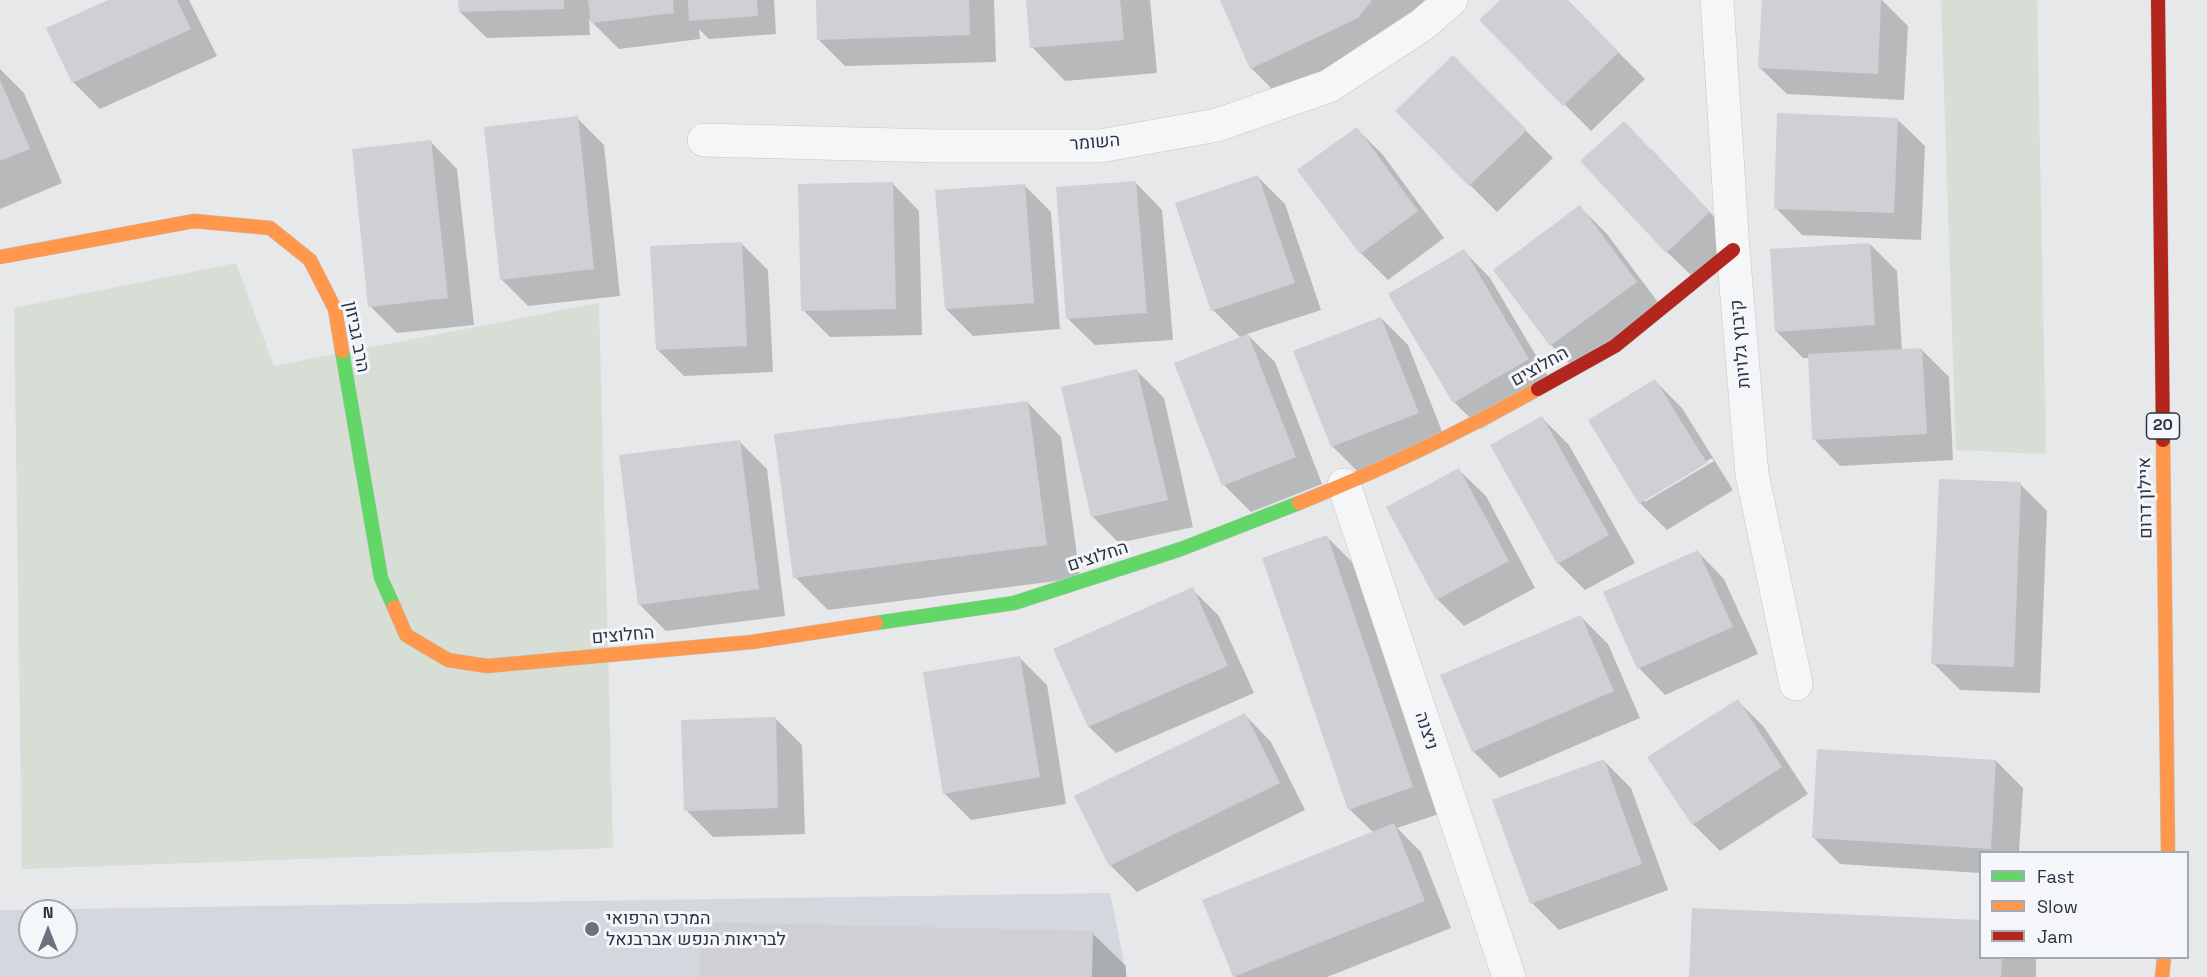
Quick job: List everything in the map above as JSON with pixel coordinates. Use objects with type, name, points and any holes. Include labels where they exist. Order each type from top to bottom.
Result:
[{"type":"main road","name":"איילון דרום","points":[[2158,0],[2168,851]]},
{"type":"main road","name":"הרב גביזון","points":[[0,257],[194,221],[270,228],[310,260],[335,309],[381,578],[406,635]]},
{"type":"main road","name":"החלוצים","points":[[406,635],[448,660],[487,666],[752,642],[1014,603],[1181,549],[1344,485],[1484,419],[1615,346],[1733,250]]},
{"type":"main road","points":[[2162,977],[2164,959]]},
{"type":"main road","points":[[2172,959],[2173,977]]},
{"type":"street","name":"השומר","points":[[704,140],[937,146],[1100,146],[1217,125],[1329,86],[1422,25],[1450,0]]},
{"type":"street","name":"קיבוץ גלויות","points":[[1716,0],[1733,250],[1752,474],[1796,684]]},
{"type":"street","name":"ניצנה","points":[[1344,485],[1509,977]]},
{"type":"shaded area","points":[[1941,0],[2037,0],[2046,454],[1956,450]]},
{"type":"shaded area","points":[[236,263],[274,366],[599,303],[613,848],[22,869],[14,308]]},
{"type":"shaded area","name":"המרכז הרפואי לבריאות הנפש אברבנאל","points":[[1110,893],[1127,977],[0,977],[0,910],[18,910],[18,959],[78,959],[78,909]]},
{"type":"building","points":[[108,0],[177,0],[191,29],[72,83],[46,28]]},
{"type":"building","points":[[458,0],[564,0],[564,9],[459,12]]},
{"type":"building","points":[[588,0],[673,0],[674,13],[591,23]]},
{"type":"building","points":[[688,0],[757,0],[758,16],[689,21]]},
{"type":"building","points":[[816,0],[969,0],[970,35],[817,40]]},
{"type":"building","points":[[1026,0],[1120,0],[1124,40],[1030,48]]},
{"type":"building","points":[[1220,0],[1372,0],[1358,18],[1250,69]]},
{"type":"building","points":[[1500,0],[1568,0],[1619,52],[1563,106],[1479,20]]},
{"type":"building","points":[[1762,0],[1881,0],[1878,74],[1758,68]]},
{"type":"building","points":[[1453,55],[1527,130],[1469,186],[1395,111]]},
{"type":"building","points":[[0,80],[30,149],[0,161]]},
{"type":"building","points":[[1777,113],[1898,118],[1894,213],[1774,209]]},
{"type":"building","points":[[578,116],[594,269],[500,280],[484,127]]},
{"type":"building","points":[[1624,121],[1710,212],[1666,253],[1580,161]]},
{"type":"building","points":[[1357,127],[1418,211],[1360,254],[1297,170]]},
{"type":"building","points":[[431,140],[448,298],[368,307],[352,149]]},
{"type":"building","points":[[1258,175],[1295,283],[1211,311],[1175,203]]},
{"type":"building","points":[[1136,181],[1147,313],[1066,319],[1056,187]]},
{"type":"building","points":[[893,182],[896,309],[801,311],[798,184]]},
{"type":"building","points":[[1025,184],[1034,303],[945,309],[935,190]]},
{"type":"building","points":[[1580,205],[1637,282],[1550,346],[1493,270]]},
{"type":"building","points":[[742,242],[747,346],[656,350],[650,246]]},
{"type":"building","points":[[1870,243],[1875,325],[1775,332],[1770,249]]},
{"type":"building","points":[[1464,249],[1529,359],[1453,403],[1388,294]]},
{"type":"building","points":[[1381,317],[1419,413],[1331,447],[1293,351]]},
{"type":"building","points":[[1248,334],[1296,457],[1222,486],[1174,363]]},
{"type":"building","points":[[1922,348],[1927,434],[1812,440],[1808,354]]},
{"type":"building","points":[[1137,369],[1168,500],[1091,517],[1061,387]]},
{"type":"building","points":[[1655,379],[1707,463],[1639,504],[1588,420]]},
{"type":"building","points":[[1028,401],[1047,545],[793,578],[774,434]]},
{"type":"building","points":[[1542,416],[1609,535],[1557,564],[1490,445]]},
{"type":"building","points":[[740,440],[759,589],[638,605],[619,455]]},
{"type":"building","points":[[1459,468],[1509,561],[1436,600],[1386,507]]},
{"type":"building","points":[[1939,479],[2021,482],[2014,667],[1931,664]]},
{"type":"building","points":[[1327,535],[1413,787],[1348,810],[1262,558]]},
{"type":"building","points":[[1698,550],[1733,627],[1637,669],[1603,592]]},
{"type":"building","points":[[1193,587],[1228,666],[1088,727],[1053,649]]},
{"type":"building","points":[[1581,615],[1614,691],[1472,752],[1440,675]]},
{"type":"building","points":[[1020,656],[1040,777],[943,794],[923,672]]},
{"type":"building","points":[[1738,699],[1782,767],[1692,825],[1647,757]]},
{"type":"building","points":[[1245,713],[1280,783],[1109,866],[1074,796]]},
{"type":"building","points":[[776,717],[778,808],[684,811],[681,720]]},
{"type":"building","points":[[1817,749],[1996,760],[1991,849],[1812,838]]},
{"type":"building","points":[[1604,759],[1642,864],[1530,904],[1492,800]]},
{"type":"building","points":[[1394,823],[1425,901],[1233,977],[1202,900]]},
{"type":"building","points":[[1692,908],[1979,920],[1979,959],[2002,959],[2001,977],[1689,977]]},
{"type":"building","points":[[701,922],[1093,931],[1092,977],[700,977]]},
{"type":"traffic: fast","points":[[342,351],[381,578],[394,607]]},
{"type":"traffic: fast","points":[[876,623],[1014,603],[1181,549],[1299,503]]},
{"type":"traffic: slow","points":[[0,257],[194,221],[270,228],[310,260],[335,309],[342,351]]},
{"type":"traffic: slow","points":[[1299,503],[1420,450],[1538,389]]},
{"type":"traffic: slow","points":[[2163,440],[2168,851]]},
{"type":"traffic: slow","points":[[394,607],[406,635],[448,660],[487,666],[752,642],[876,623]]},
{"type":"traffic: slow","points":[[2162,977],[2164,959]]},
{"type":"traffic: jam","points":[[2158,0],[2163,440]]},
{"type":"traffic: jam","points":[[1538,389],[1615,346],[1733,250]]},
{"type":"place","name":"המרכז הרפואי לבריאות הנפש אברבנאל","points":[[592,929]]}]
